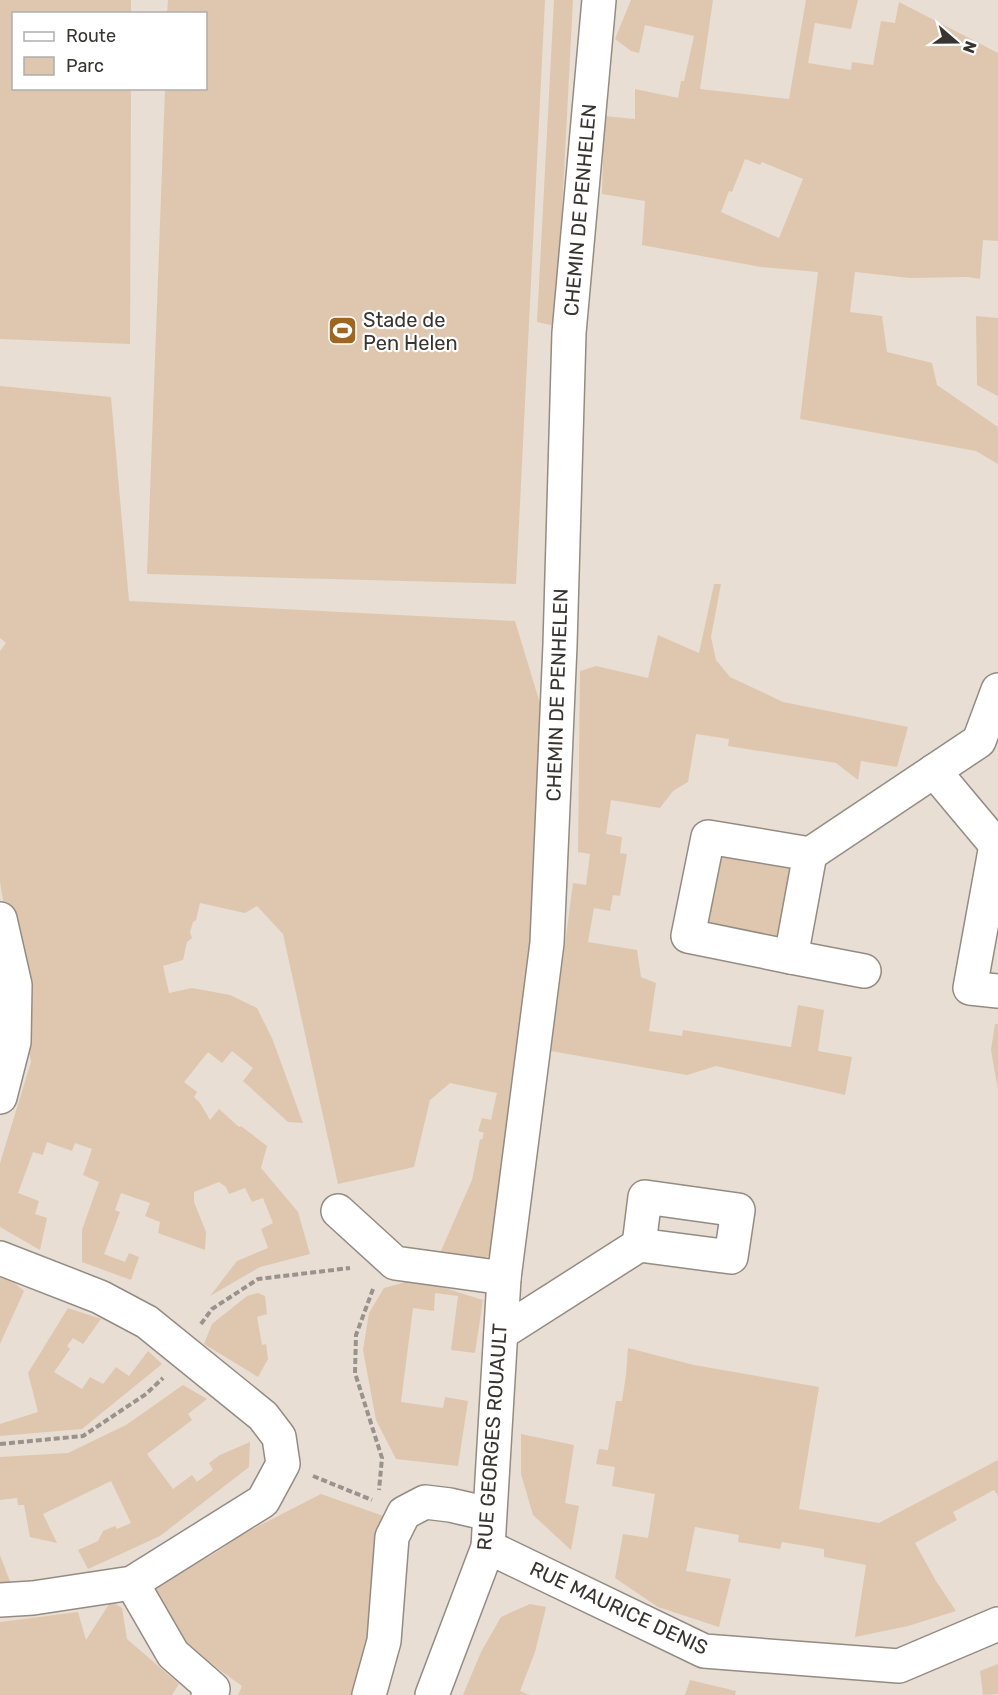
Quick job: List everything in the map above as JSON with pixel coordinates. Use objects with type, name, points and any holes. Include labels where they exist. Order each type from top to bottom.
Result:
[{"type":"street","name":"CHEMIN DE PENHELEN","points":[[504,1278],[547,943],[560,645],[569,333],[599,0]]},
{"type":"street","points":[[864,971],[688,936],[708,837],[810,854],[979,741],[998,690]]},
{"type":"street","points":[[934,771],[997,847],[970,988],[998,991]]},
{"type":"street","points":[[791,957],[810,854]]},
{"type":"street","points":[[0,919],[15,985],[14,1042],[0,1097]]},
{"type":"street","points":[[338,1212],[395,1263],[504,1278]]},
{"type":"street","points":[[501,1333],[639,1245]]},
{"type":"street","points":[[0,1258],[100,1297],[147,1322],[263,1416],[279,1437],[284,1464],[263,1501],[132,1583],[33,1598],[0,1600]]},
{"type":"street","name":"RUE GEORGES ROUAULT","points":[[432,1695],[488,1547],[504,1278]]},
{"type":"street","points":[[369,1695],[384,1641],[392,1537],[390,1508],[425,1502],[489,1514]]},
{"type":"street","name":"RUE MAURICE DENIS","points":[[488,1547],[704,1652],[898,1666],[998,1624]]},
{"type":"street","points":[[132,1583],[173,1654],[213,1689],[208,1695]]},
{"type":"path","points":[[0,1444],[83,1436],[146,1394],[186,1355],[198,1327],[212,1309],[258,1279],[395,1263]]},
{"type":"path","points":[[390,1508],[382,1458],[355,1374],[356,1335],[372,1292],[395,1263]]},
{"type":"path","points":[[284,1464],[390,1508]]},
{"type":"green space","points":[[0,0],[131,0],[131,12],[12,12],[12,90],[131,90],[130,344],[0,339]]},
{"type":"green space","name":"Stade de Pen Helen","points":[[168,0],[545,0],[516,584],[147,574],[165,90],[207,90],[207,12],[167,12]]},
{"type":"green space","points":[[554,0],[573,0],[556,326],[537,322]]},
{"type":"green space","points":[[631,0],[713,0],[700,89],[789,99],[806,0],[858,0],[851,29],[815,23],[808,63],[851,70],[852,62],[873,65],[881,21],[895,23],[899,2],[998,53],[998,241],[983,240],[980,279],[968,277],[910,278],[855,272],[850,312],[882,316],[887,352],[932,363],[937,385],[998,427],[998,464],[976,451],[800,419],[818,272],[761,267],[642,245],[645,201],[602,194],[604,116],[635,119],[635,89],[678,98],[694,36],[645,25],[639,53],[631,51],[615,39]],"holes":[[[745,159],[760,165],[762,162],[803,179],[779,238],[721,212]]]},
{"type":"green space","points":[[976,316],[998,318],[998,396],[977,385]]},
{"type":"green space","points":[[0,386],[111,397],[129,601],[515,621],[542,710],[535,954],[492,1255],[479,1259],[440,1253],[472,1180],[480,1139],[482,1140],[484,1133],[478,1131],[482,1118],[491,1120],[497,1093],[450,1083],[430,1100],[414,1167],[338,1184],[283,934],[257,906],[245,913],[200,903],[190,932],[192,938],[187,942],[183,960],[163,966],[169,993],[192,988],[230,995],[257,1008],[272,1038],[303,1123],[288,1122],[243,1081],[253,1068],[232,1051],[222,1063],[208,1052],[184,1082],[197,1092],[194,1097],[210,1120],[219,1109],[239,1127],[241,1126],[267,1146],[261,1168],[298,1212],[310,1254],[260,1267],[210,1296],[237,1261],[268,1248],[261,1229],[273,1223],[263,1198],[252,1202],[245,1188],[229,1194],[226,1187],[219,1182],[194,1192],[194,1202],[206,1232],[205,1250],[158,1233],[160,1222],[145,1216],[150,1203],[121,1193],[115,1210],[120,1212],[104,1254],[125,1262],[129,1253],[139,1257],[131,1280],[82,1262],[82,1230],[99,1182],[83,1175],[92,1149],[75,1143],[72,1151],[47,1142],[43,1155],[33,1152],[18,1193],[39,1201],[35,1214],[47,1218],[40,1250],[0,1227],[0,1163],[31,1062],[0,882],[0,651],[6,643],[0,638]]},
{"type":"green space","points":[[714,584],[721,584],[711,637],[716,660],[730,677],[783,702],[908,727],[897,767],[861,761],[858,780],[836,763],[728,746],[729,739],[696,734],[688,782],[673,791],[660,808],[611,800],[606,834],[622,837],[620,853],[627,854],[620,896],[613,895],[610,911],[594,908],[588,942],[637,950],[641,977],[656,983],[649,1031],[682,1036],[683,1030],[791,1047],[798,1005],[824,1010],[818,1051],[852,1057],[845,1095],[716,1066],[687,1075],[551,1051],[573,883],[586,885],[590,854],[578,852],[580,671],[596,666],[648,678],[658,635],[699,653]]},
{"type":"green space","points":[[715,855],[789,868],[780,944],[702,930]]},
{"type":"green space","points":[[995,1024],[998,1024],[998,1090],[991,1050]]},
{"type":"green space","points":[[0,1278],[11,1280],[24,1291],[0,1344]]},
{"type":"green space","points":[[416,1279],[483,1300],[475,1353],[451,1350],[458,1296],[435,1293],[434,1311],[413,1308],[401,1402],[443,1408],[445,1397],[468,1401],[458,1466],[396,1459],[376,1420],[363,1350],[369,1313],[384,1288]]},
{"type":"green space","points":[[258,1293],[265,1296],[267,1314],[257,1317],[262,1345],[266,1344],[268,1359],[258,1377],[204,1344],[212,1324],[247,1296]]},
{"type":"green space","points":[[68,1308],[101,1319],[83,1344],[73,1338],[67,1346],[70,1349],[54,1372],[82,1389],[90,1377],[103,1384],[116,1367],[129,1376],[148,1351],[162,1364],[82,1429],[0,1436],[0,1424],[38,1412],[28,1373]]},
{"type":"green space","points":[[628,1348],[694,1365],[819,1387],[799,1509],[879,1523],[998,1460],[998,1496],[994,1490],[953,1512],[957,1520],[915,1543],[956,1611],[908,1626],[855,1637],[866,1565],[824,1557],[824,1549],[782,1542],[780,1549],[738,1542],[739,1535],[695,1527],[686,1571],[731,1579],[719,1627],[658,1607],[615,1578],[623,1534],[648,1538],[655,1494],[612,1486],[615,1467],[596,1464],[599,1449],[608,1450],[616,1401],[622,1401]]},
{"type":"green space","points":[[183,1385],[207,1399],[188,1414],[192,1420],[147,1454],[173,1489],[192,1475],[197,1482],[213,1470],[209,1463],[220,1455],[250,1442],[249,1467],[160,1536],[88,1569],[78,1550],[98,1541],[103,1531],[115,1526],[117,1529],[131,1523],[111,1481],[43,1514],[57,1543],[30,1537],[24,1505],[18,1505],[17,1498],[0,1500],[0,1457],[68,1453],[126,1425]]},
{"type":"green space","points":[[521,1434],[574,1445],[565,1503],[579,1506],[571,1550],[533,1515],[521,1474]]},
{"type":"green space","points":[[321,1494],[389,1518],[369,1659],[351,1695],[238,1695],[242,1686],[168,1633],[150,1597],[154,1587],[217,1552],[241,1535]]},
{"type":"green space","points":[[0,1555],[11,1584],[0,1585]]},
{"type":"green space","points":[[111,1601],[122,1608],[127,1639],[179,1684],[172,1695],[0,1695],[0,1622],[78,1612],[86,1640]]},
{"type":"green space","points":[[530,1604],[546,1607],[535,1652],[520,1691],[529,1695],[463,1695],[481,1652],[501,1617]]},
{"type":"green space","points":[[998,1664],[998,1694],[983,1695],[980,1671]]},
{"type":"green space","points":[[690,1680],[736,1691],[735,1695],[685,1695]]},
{"type":"place","name":"Stade de Pen Helen","points":[[342,331]]}]
